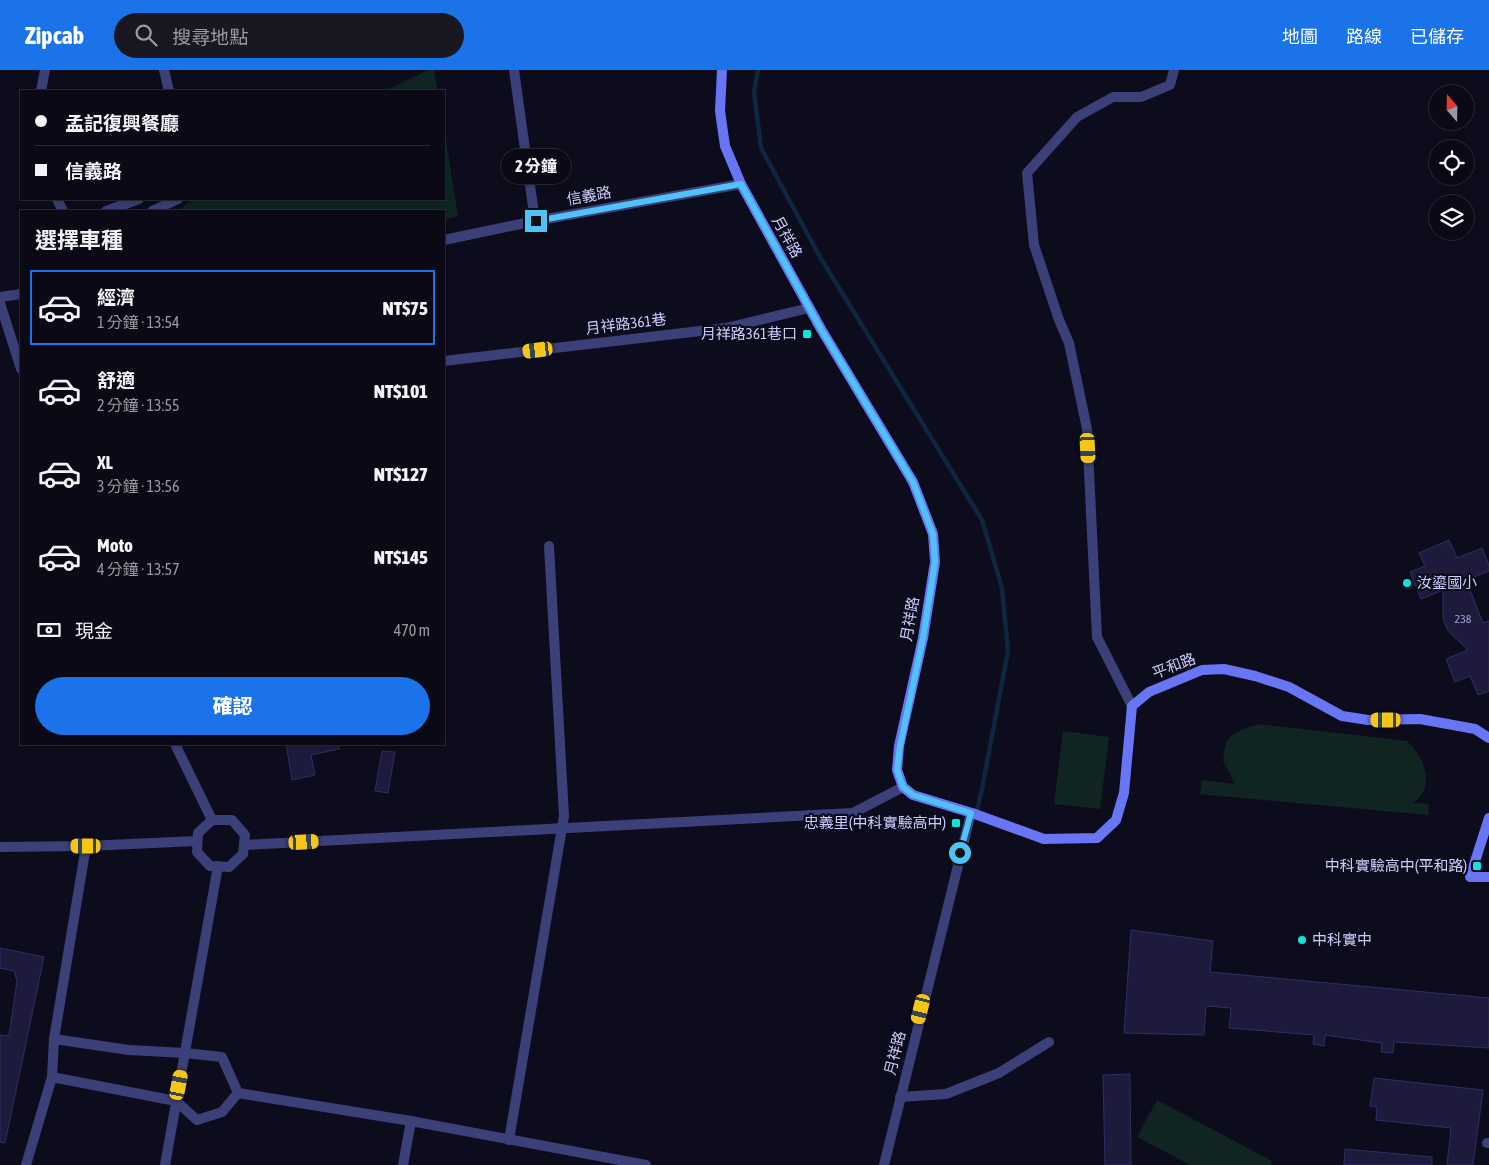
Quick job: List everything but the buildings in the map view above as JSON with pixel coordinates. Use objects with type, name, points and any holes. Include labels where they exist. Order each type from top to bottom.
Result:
[{"type":"street","points":[[41,90],[44,70]]},
{"type":"street","points":[[164,70],[169,90]]},
{"type":"street","points":[[514,70],[536,221]]},
{"type":"street","name":"月祥路","points":[[722,70],[720,111],[725,146],[741,184],[810,308],[913,482],[933,534],[935,562],[923,638],[900,746],[897,770],[903,787]]},
{"type":"street","points":[[244,845],[853,813],[903,787],[913,795],[975,814],[1044,839],[1097,838],[1116,820],[1124,793],[1132,706],[1097,637],[1087,430],[1069,343],[1059,320],[1034,245],[1027,172],[1076,117],[1113,97],[1141,97],[1170,85],[1174,70]]},
{"type":"street","name":"信義路","points":[[445,240],[536,221],[741,184]]},
{"type":"street","points":[[109,210],[136,200]]},
{"type":"street","points":[[154,210],[176,200]]},
{"type":"street","points":[[0,297],[20,294]]},
{"type":"street","points":[[0,303],[20,366]]},
{"type":"street","name":"月祥路361巷","points":[[445,361],[726,328],[810,308]]},
{"type":"street","points":[[509,1140],[564,816],[549,546]]},
{"type":"street","name":"平和路","points":[[1132,706],[1149,692],[1202,670],[1224,669],[1255,676],[1289,687],[1342,716],[1368,720],[1420,719],[1475,729],[1489,738]]},
{"type":"street","points":[[175,745],[212,820]]},
{"type":"street","name":"月祥路","points":[[884,1165],[904,1096],[975,814]]},
{"type":"street","points":[[1489,818],[1470,877],[1489,877]]},
{"type":"street","points":[[212,820],[232,820],[244,835],[243,854],[229,867],[210,866],[197,852],[197,841],[198,832],[212,820]]},
{"type":"street","points":[[0,847],[86,846],[197,841]]},
{"type":"street","points":[[26,1165],[52,1077],[54,1040],[86,846]]},
{"type":"street","points":[[165,1165],[218,866]]},
{"type":"street","points":[[54,1040],[130,1050],[222,1057],[238,1093]]},
{"type":"street","points":[[904,1096],[946,1094],[999,1073],[1049,1042]]},
{"type":"street","points":[[52,1077],[176,1101],[197,1120],[222,1112],[238,1093]]},
{"type":"street","points":[[238,1093],[411,1121],[626,1163],[646,1165]]},
{"type":"street","points":[[403,1165],[411,1121]]},
{"type":"green space","points":[[428,70],[434,70],[438,90],[387,90]]},
{"type":"green space","points":[[445,134],[458,216],[445,220],[445,210],[180,210],[191,200],[445,200]]},
{"type":"green space","points":[[1259,724],[1407,741],[1423,763],[1426,781],[1420,796],[1413,803],[1429,804],[1428,815],[1200,794],[1202,780],[1235,784],[1223,761],[1226,743],[1237,732]]},
{"type":"green space","points":[[1063,731],[1109,737],[1100,809],[1054,804]]},
{"type":"green space","points":[[1157,1100],[1272,1161],[1270,1165],[1190,1165],[1137,1137]]},
{"type":"waterway","points":[[758,70],[754,92],[761,148],[820,257],[982,520],[1002,588],[1008,651],[976,815]]},
{"type":"place","name":"月祥路361巷口","points":[[807,334]]},
{"type":"place","name":"汝鎏國小","points":[[1407,583]]},
{"type":"place","name":"忠義里(中科實驗高中)","points":[[956,823]]},
{"type":"place","name":"中科實驗高中(平和路)","points":[[1477,866]]},
{"type":"place","name":"中科實中","points":[[1302,940]]},
{"type":"route","points":[[536,221],[741,184],[821,329],[913,482],[933,534],[935,562],[923,638],[900,746],[897,770],[900,782],[907,792],[971,813],[960,853]]}]
